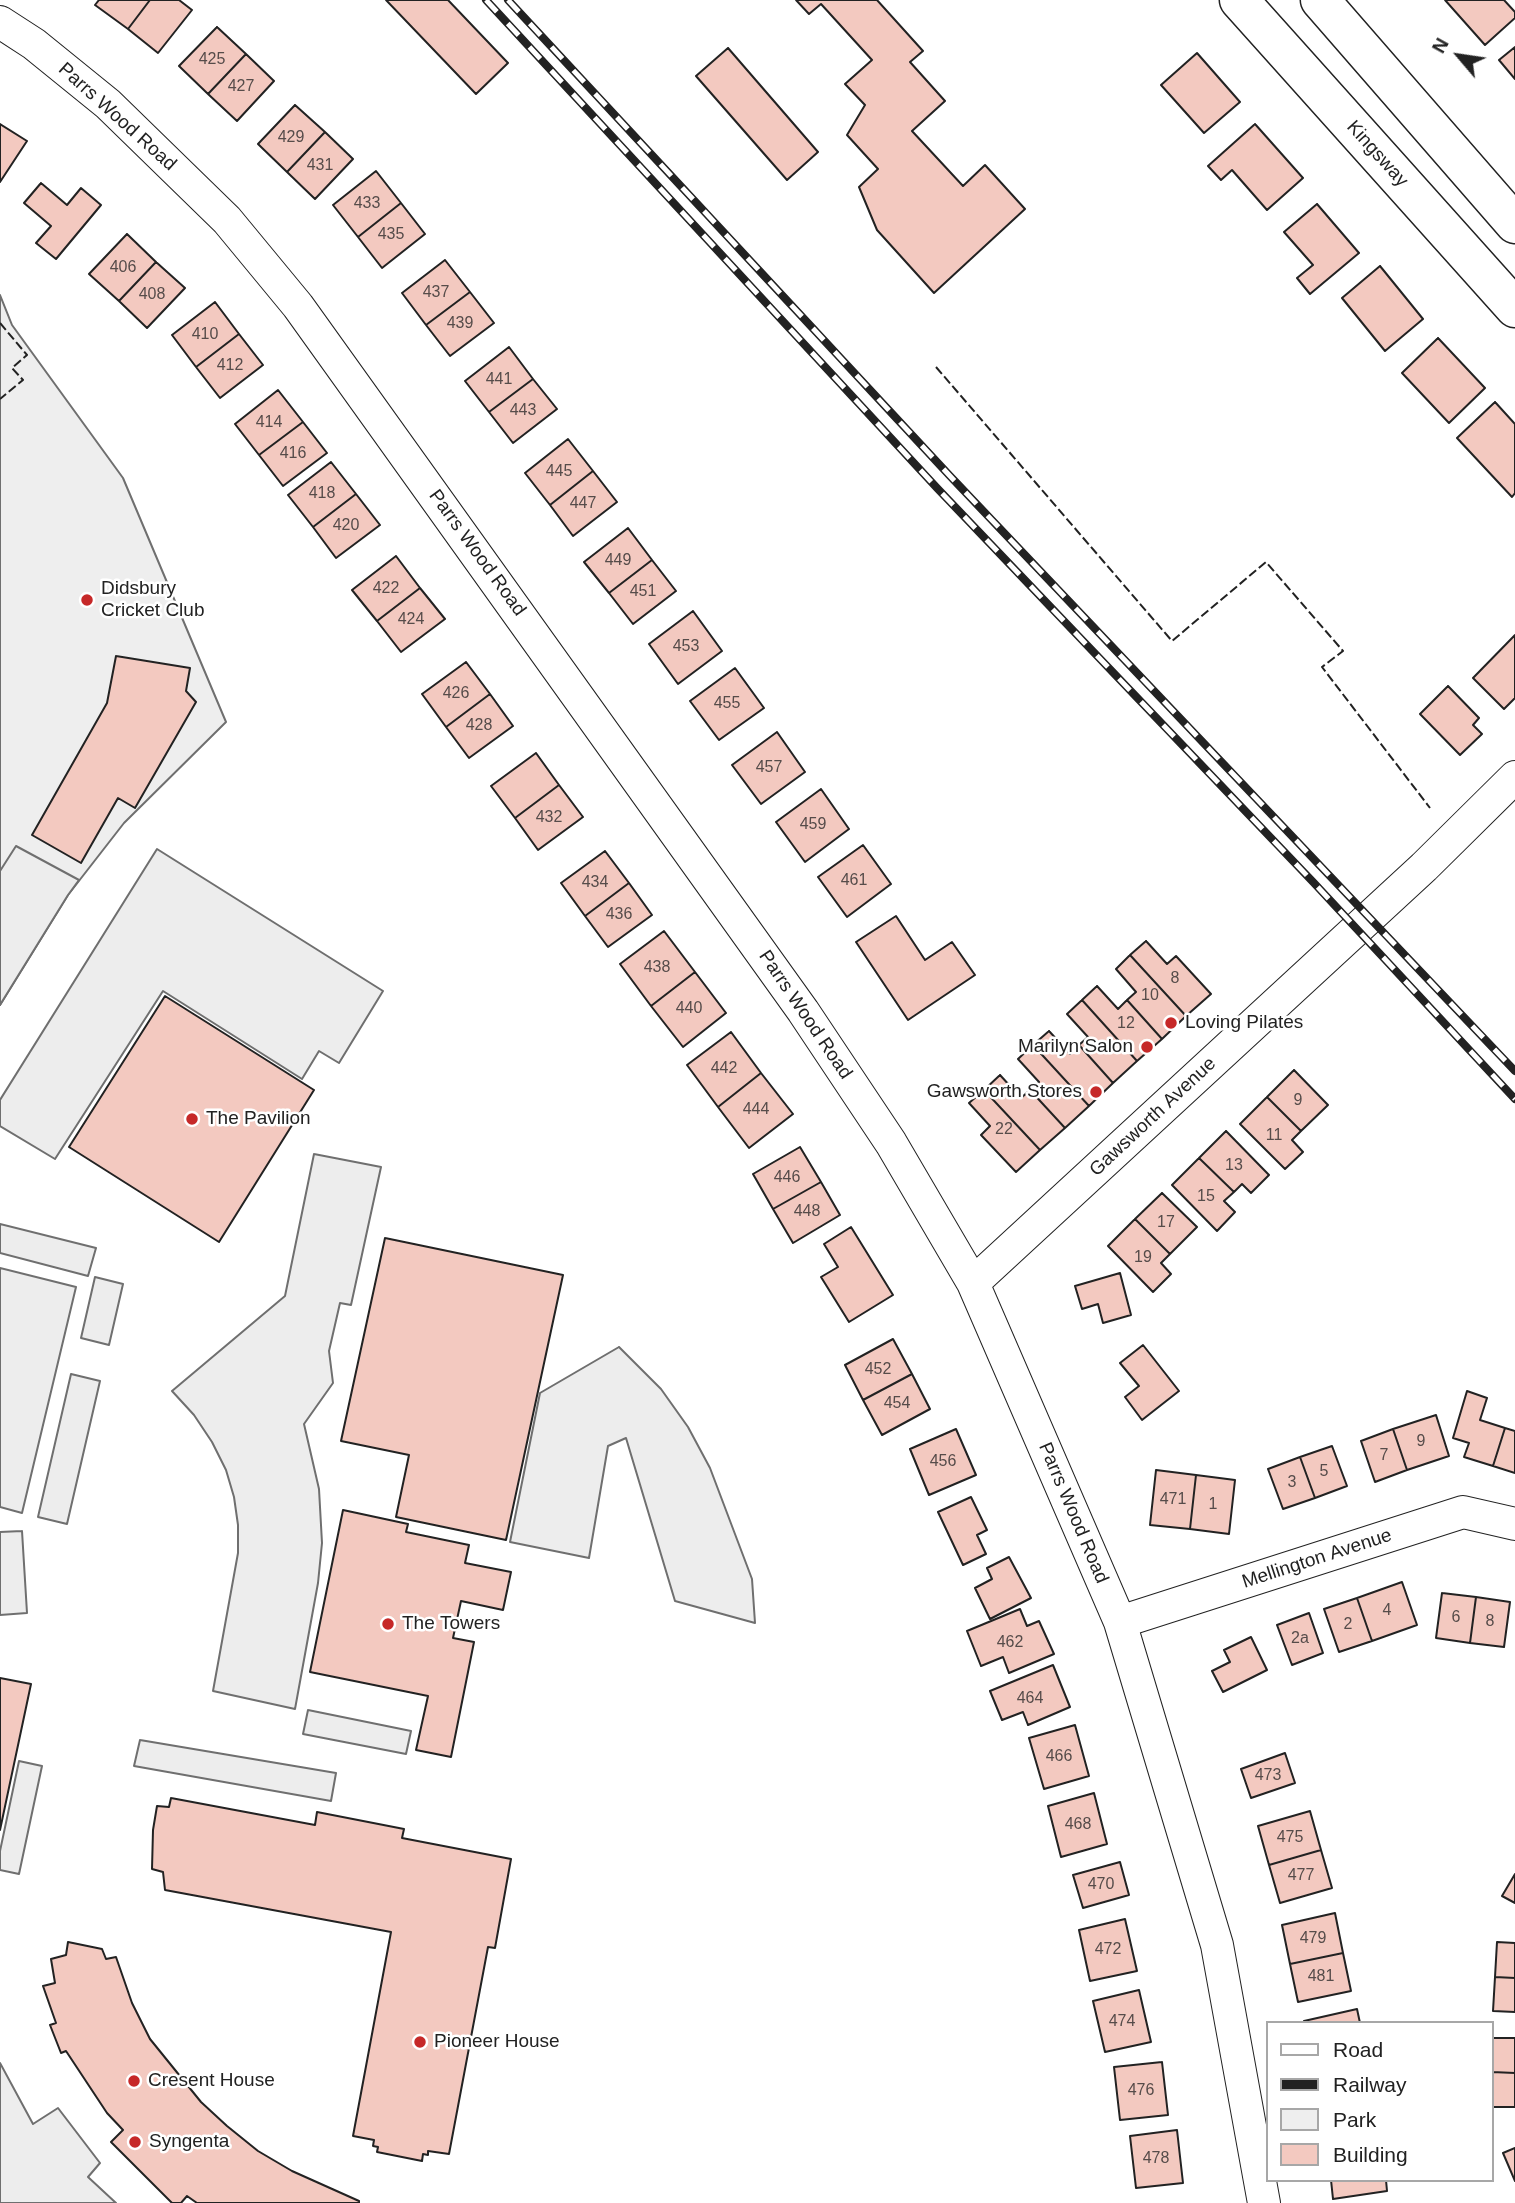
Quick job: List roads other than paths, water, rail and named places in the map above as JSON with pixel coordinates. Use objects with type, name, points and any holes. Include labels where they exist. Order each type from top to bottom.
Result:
[{"type":"highway","name":"Kingsway","points":[[1239,0],[1515,308]]},
{"type":"highway","points":[[1320,0],[1515,223]]},
{"type":"street","name":"Parrs Wood Road","points":[[0,23],[34,44],[108,104],[227,220],[298,306],[803,1011],[891,1143],[973,1283],[1120,1622],[1217,1945],[1264,2203]]},
{"type":"street","name":"Gawsworth Avenue","points":[[973,1283],[1424,867],[1515,777]]},
{"type":"street","name":"Mellington Avenue","points":[[1120,1622],[1463,1512],[1515,1524]]},
{"type":"railway","points":[[486,0],[937,488],[1314,883],[1515,1099]]},
{"type":"railway","points":[[508,0],[950,476],[1515,1071]]},
{"type":"place","name":"Didsbury Cricket Club","points":[[87,600]]},
{"type":"place","name":"Loving Pilates","points":[[1171,1023]]},
{"type":"place","name":"Marilyn Salon","points":[[1147,1047]]},
{"type":"place","name":"Gawsworth Stores","points":[[1096,1092]]},
{"type":"place","name":"The Pavilion","points":[[192,1119]]},
{"type":"place","name":"The Towers","points":[[388,1624]]},
{"type":"place","name":"Pioneer House","points":[[420,2042]]},
{"type":"place","name":"Cresent House","points":[[134,2081]]},
{"type":"place","name":"Syngenta","points":[[135,2142]]}]
